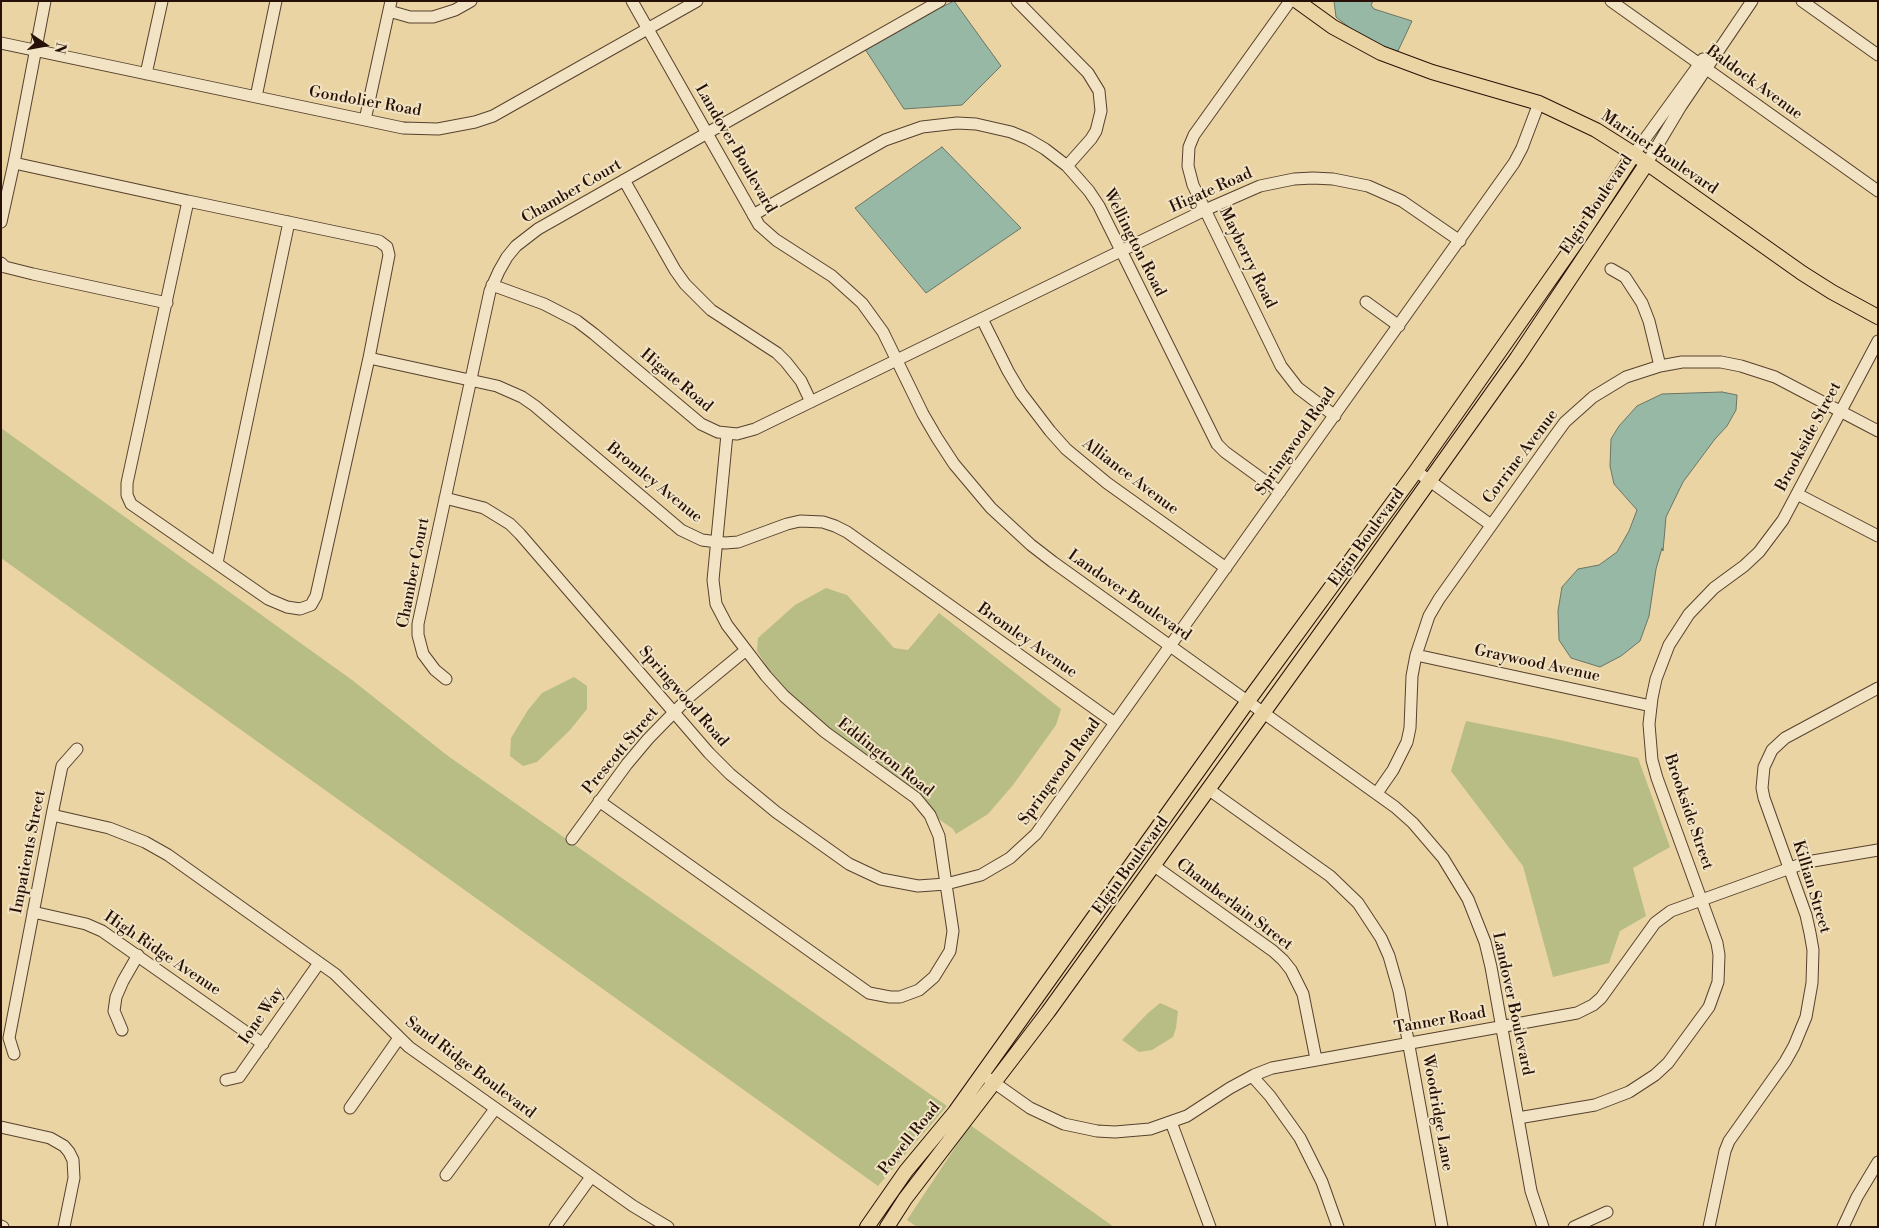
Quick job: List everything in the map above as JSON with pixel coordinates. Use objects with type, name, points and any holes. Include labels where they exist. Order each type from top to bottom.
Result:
[{"type":"main road","name":"Mariner Boulevard","points":[[1297,1],[1333,27],[1381,53],[1432,72],[1539,103],[1596,130],[1634,154],[1802,273],[1878,317]]},
{"type":"main road","name":"Elgin Boulevard","points":[[982,1074],[1248,701],[1416,471],[1579,238],[1634,154]]},
{"type":"main road","name":"Elgin Boulevard","points":[[994,1083],[1053,1004],[1517,358],[1646,163]]},
{"type":"main road","name":"Powell Road","points":[[867,1227],[900,1179],[955,1112],[982,1074]]},
{"type":"main road","name":"Powell Road","points":[[887,1227],[904,1200],[994,1083]]},
{"type":"street","points":[[1,222],[46,1]]},
{"type":"street","points":[[146,74],[162,1]]},
{"type":"street","points":[[256,97],[276,1]]},
{"type":"street","points":[[365,120],[390,6],[410,17],[433,17],[455,10],[471,1]]},
{"type":"street","name":"Landover Boulevard","points":[[632,1],[753,215],[768,234],[832,276],[848,289],[873,318],[937,438],[954,464],[991,508],[1010,527],[1046,556],[1377,793],[1395,807],[1429,840],[1456,878],[1468,899],[1485,942],[1531,1191],[1543,1227]]},
{"type":"street","name":"Gondolier Road","points":[[1,43],[365,120],[420,130],[438,129],[475,122],[508,108],[697,1]]},
{"type":"street","name":"Chamber Court","points":[[446,679],[428,663],[423,654],[418,635],[418,624],[492,285],[507,258],[527,237],[940,1]]},
{"type":"street","points":[[1017,1],[1088,73],[1099,91],[1101,111],[1096,130],[1091,139],[1067,166]]},
{"type":"street","name":"Mayberry Road","points":[[1290,1],[1194,135],[1189,147],[1189,176],[1281,366],[1298,388],[1334,416]]},
{"type":"street","name":"Baldock Avenue","points":[[1611,1],[1878,191]]},
{"type":"street","name":"Elgin Boulevard","points":[[1646,163],[1702,66],[1746,1]]},
{"type":"street","name":"Elgin Boulevard","points":[[1634,154],[1752,1]]},
{"type":"street","points":[[1802,1],[1878,56]]},
{"type":"street","name":"Springwood Road","points":[[445,498],[484,508],[510,524],[709,753],[753,794],[848,864],[872,876],[899,884],[918,886],[946,884],[981,874],[1003,862],[1036,834],[1514,163],[1522,148],[1539,103]]},
{"type":"street","name":"Wellington Road","points":[[753,215],[885,140],[915,129],[940,124],[976,124],[1011,132],[1044,148],[1067,166],[1089,190],[1099,206],[1212,437],[1225,452],[1280,492]]},
{"type":"street","points":[[14,163],[379,241],[387,247],[389,255],[370,358],[316,596],[311,605],[300,609],[287,607],[268,599],[131,504],[127,495],[127,483],[188,201]]},
{"type":"street","name":"Higate Road","points":[[492,285],[544,304],[577,321],[701,424],[718,432],[737,434],[755,429],[1205,210],[1244,192],[1277,182],[1313,178],[1333,179],[1360,184],[1385,193],[1417,210],[1460,241]]},
{"type":"street","points":[[624,180],[675,270],[685,284],[711,310],[776,353],[786,362],[801,381],[811,402]]},
{"type":"street","points":[[217,563],[289,222]]},
{"type":"street","points":[[1,263],[5,267],[33,274],[167,303]]},
{"type":"street","points":[[1611,270],[1624,277],[1642,303],[1649,320],[1660,366]]},
{"type":"street","points":[[1366,302],[1399,326]]},
{"type":"street","name":"Alliance Avenue","points":[[982,319],[1021,393],[1066,449],[1107,483],[1226,568]]},
{"type":"street","name":"Brookside Street","points":[[1518,1118],[1595,1105],[1610,1100],[1642,1084],[1655,1075],[1677,1052],[1709,1007],[1718,982],[1720,970],[1717,943],[1657,778],[1650,741],[1650,706],[1656,679],[1662,661],[1678,629],[1700,601],[1759,552],[1783,520],[1878,341]]},
{"type":"street","name":"Bromley Avenue","points":[[370,358],[497,386],[522,397],[681,530],[702,540],[716,543],[738,542],[787,524],[800,522],[823,522],[835,526],[847,532],[1115,723]]},
{"type":"street","name":"Corrine Avenue","points":[[1377,793],[1393,770],[1407,742],[1412,714],[1412,676],[1416,655],[1422,634],[1439,599],[1554,437],[1578,409],[1609,386],[1634,374],[1682,362],[1702,361],[1741,366],[1775,377],[1878,431]]},
{"type":"street","name":"Eddington Road","points":[[599,801],[861,987],[880,996],[900,997],[919,990],[934,977],[946,960],[950,950],[953,931],[939,836],[930,814],[916,798],[802,714],[766,676],[727,624],[716,604],[713,580],[727,434]]},
{"type":"street","points":[[1416,471],[1491,525]]},
{"type":"street","points":[[1798,494],[1878,536]]},
{"type":"street","name":"Prescott Street","points":[[572,839],[627,764],[674,712],[746,650]]},
{"type":"street","name":"Graywood Avenue","points":[[1416,655],[1650,706]]},
{"type":"street","name":"Killian Street","points":[[1709,1227],[1729,1142],[1785,1062],[1801,1032],[1810,1000],[1813,966],[1806,914],[1764,798],[1762,777],[1772,750],[1785,738],[1878,688]]},
{"type":"street","name":"Impatients Street","points":[[14,1054],[9,1038],[52,815],[62,766],[76,749]]},
{"type":"street","name":"Woodridge Lane","points":[[1208,789],[1330,876],[1358,904],[1370,921],[1389,956],[1399,991],[1438,1226]]},
{"type":"street","name":"Sand Ridge Boulevard","points":[[52,815],[109,828],[153,846],[168,855],[335,974],[409,1047],[591,1177],[668,1227]]},
{"type":"street","name":"Tanner Road","points":[[982,1074],[1046,1117],[1080,1128],[1114,1132],[1133,1131],[1171,1122],[1187,1116],[1230,1088],[1272,1068],[1577,1013],[1593,1005],[1606,992],[1655,923],[1671,911],[1789,867],[1824,858],[1878,850]]},
{"type":"street","name":"Chamberlain Street","points":[[1153,865],[1273,951],[1291,970],[1303,994],[1316,1059]]},
{"type":"street","name":"High Ridge Avenue","points":[[33,912],[86,924],[114,938],[263,1044]]},
{"type":"street","points":[[122,1030],[114,1011],[116,997],[138,955]]},
{"type":"street","name":"Ione Way","points":[[226,1080],[239,1077],[319,963]]},
{"type":"street","points":[[350,1108],[399,1038]]},
{"type":"street","points":[[1253,1077],[1270,1096],[1300,1138],[1322,1182],[1338,1227]]},
{"type":"street","points":[[446,1175],[496,1108]]},
{"type":"street","points":[[1171,1122],[1210,1227]]},
{"type":"street","points":[[1,1127],[50,1138],[64,1146],[69,1152],[73,1160],[74,1178],[64,1227]]},
{"type":"street","points":[[1843,1227],[1857,1197],[1878,1162]]},
{"type":"street","points":[[556,1227],[591,1177]]},
{"type":"street","points":[[1574,1227],[1607,1212]]},
{"type":"green space","points":[[1,428],[352,680],[448,756],[947,1106],[878,1186],[1,558]]},
{"type":"green space","points":[[826,588],[847,595],[894,648],[908,650],[939,613],[1061,709],[1056,725],[1013,785],[988,814],[956,834],[953,829],[904,795],[780,687],[757,651],[758,638],[795,605]]},
{"type":"green space","points":[[574,677],[587,686],[587,709],[570,730],[537,762],[523,766],[510,756],[511,738],[528,710],[542,693]]},
{"type":"green space","points":[[1466,721],[1638,758],[1670,847],[1633,868],[1646,916],[1620,931],[1609,963],[1553,977],[1523,866],[1451,771]]},
{"type":"green space","points":[[1160,1003],[1178,1011],[1173,1037],[1152,1050],[1139,1052],[1122,1040]]},
{"type":"green space","points":[[970,1125],[1114,1227],[917,1227],[907,1220]]},
{"type":"shaded area","points":[[954,1],[1001,66],[962,105],[904,109],[863,46]]},
{"type":"shaded area","points":[[1334,1],[1373,1],[1371,5],[1374,9],[1412,21],[1398,51],[1377,47],[1365,40],[1336,17]]},
{"type":"shaded area","points":[[942,147],[1021,228],[926,293],[855,208]]},
{"type":"shaded area","points":[[1722,392],[1737,395],[1736,410],[1727,426],[1683,482],[1666,517],[1663,551],[1662,548],[1656,569],[1649,616],[1640,641],[1621,656],[1600,667],[1571,658],[1559,640],[1558,611],[1562,587],[1578,569],[1599,565],[1617,552],[1629,531],[1637,510],[1614,484],[1610,466],[1611,439],[1619,426],[1637,406],[1662,394]]}]
